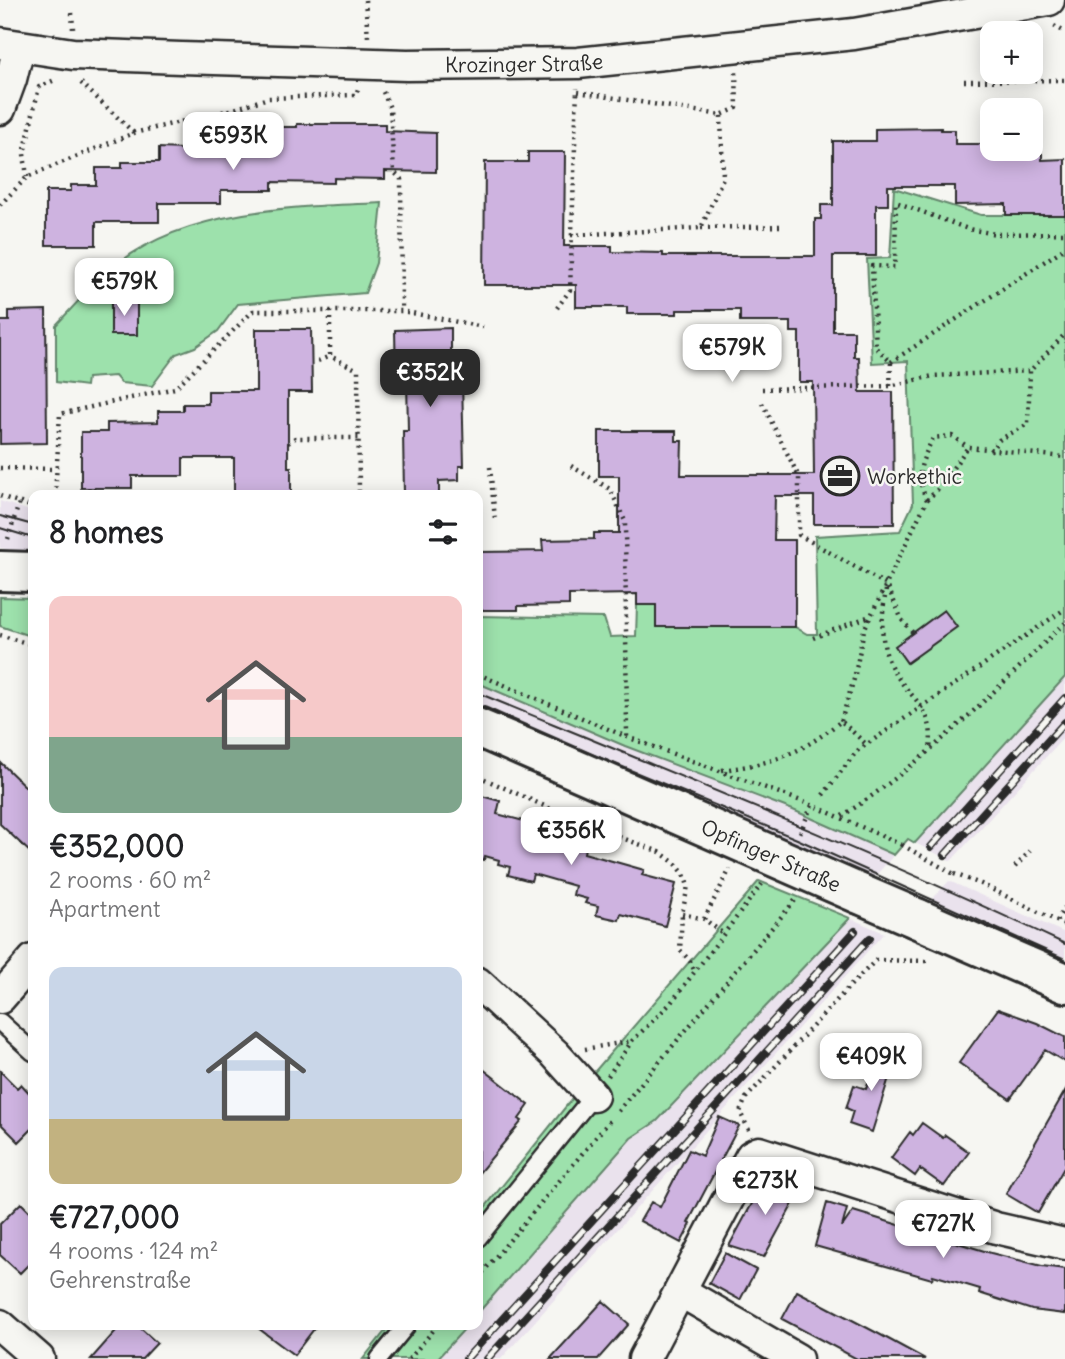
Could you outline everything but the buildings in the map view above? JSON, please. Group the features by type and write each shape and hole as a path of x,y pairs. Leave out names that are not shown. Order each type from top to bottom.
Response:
{"street":[{"name":"Krozinger Straße","path":"0,109 11,79 10,45 72,64 376,77 578,78 854,34 1033,1"},
{"path":"4,554 28,569"},
{"name":"Opfinger Straße","path":"483,729 1065,983"},
{"path":"0,998 28,966"},
{"path":"483,988 555,1054 593,1096"},
{"path":"644,1359 751,1156 759,1152 996,1228 1065,1244"},
{"path":"680,1291 797,1359"},
{"path":"0,1325 39,1359"}],"lane":[{"path":"0,1022 28,1047"},
{"path":"483,1232 593,1096"},
{"path":"379,1359 403,1330"}],"path":[{"path":"365,0 376,77 390,108 394,172 401,179 402,311"},
{"path":"27,177 24,154 39,87 72,64 134,133"},
{"path":"557,308 570,290 578,78 721,115 737,108 736,70"},
{"path":"0,205 27,177 134,133 268,98 356,95 376,77"},
{"path":"964,81 1065,80"},
{"path":"701,228 723,178 721,115"},
{"path":"890,386 891,362 876,348 872,266 895,267 896,202 968,229 987,232 1065,233"},
{"path":"571,234 783,226"},
{"path":"891,362 1065,248"},
{"path":"55,490 61,414 175,388 253,311 402,311 483,327"},
{"path":"330,311 330,356"},
{"path":"990,451 999,440 1028,424 1030,371 1065,334"},
{"path":"318,361 330,356 358,370 359,490"},
{"path":"762,389 890,386 933,376 1030,371"},
{"path":"762,403 799,477 799,535 887,585 902,620 913,632"},
{"path":"927,500 921,489 920,462 933,438 952,436 968,447 990,451 1065,457"},
{"path":"288,443 295,438 359,438"},
{"path":"718,770 783,759 841,721 854,679 864,629 927,500 968,447"},
{"path":"571,466 610,489 625,521 627,737"},
{"path":"490,467 495,519"},
{"path":"0,468 57,469"},
{"path":"0,496 28,506"},
{"path":"4,554 19,503"},
{"path":"887,585 882,616 885,650 900,681 930,720 930,750"},
{"path":"823,795 857,751 1065,608"},
{"path":"813,638 871,616"},
{"path":"841,817 874,796 930,750 1065,624"},
{"path":"0,635 28,643"},
{"path":"483,676 627,737 841,817 902,845 954,874 981,884 1065,925"},
{"path":"841,721 867,745"},
{"path":"483,778 582,823 660,852 676,864 684,874 688,886 682,914 680,950 695,972"},
{"path":"1015,867 1030,851"},
{"path":"704,919 730,868"},
{"path":"483,1272 817,874"},
{"path":"593,1096 632,1041 670,1004 763,884"},
{"path":"1057,921 1065,907"},
{"path":"682,914 704,919 725,934"},
{"path":"759,1152 740,1112 746,1098 876,960 926,961"},
{"path":"555,1054 632,1041"},
{"path":"410,1359 434,1330"}],"shaded area":[{"path":"0,501 28,510 28,552 0,548"},
{"path":"1065,677 1065,736 951,861 915,843"},
{"path":"483,685 625,746 793,810 894,855 870,882 483,717"},
{"path":"949,881 1065,933 1065,969 924,908"},
{"path":"850,918 884,933 501,1359 437,1359 463,1330 483,1330 483,1307 631,1138 657,1121"}],"green space":[{"path":"894,188 981,215 1065,215 1065,677 915,843 908,839 894,855 793,810 625,746 483,685 483,616 604,618 610,637 636,636 637,605 656,605 656,627 795,627 807,634 817,634 815,536 900,531 913,504 908,361 872,363 867,259 890,258"},
{"path":"382,203 376,263 365,293 238,304 218,331 195,347 176,354 152,386 121,383 115,376 87,378 86,386 56,382 56,325 111,269 148,244 211,221 245,214 315,206"},
{"path":"0,597 28,598 28,635 0,626"},
{"path":"759,881 850,918 657,1121 631,1138 483,1307 483,1210 584,1084"},
{"path":"386,1330 463,1330 437,1359 363,1359"}],"tram line":[{"path":"0,516 28,524"},
{"path":"0,528 28,536"},
{"path":"483,695 846,846 1065,944"},
{"path":"483,709 797,839 1065,959"}],"railway":[{"path":"931,847 1065,698"},
{"path":"945,855 1065,722"},
{"path":"466,1359 855,931"},
{"path":"487,1359 870,938"}],"place":[{"name":"Workethic","path":"840,476"}]}
